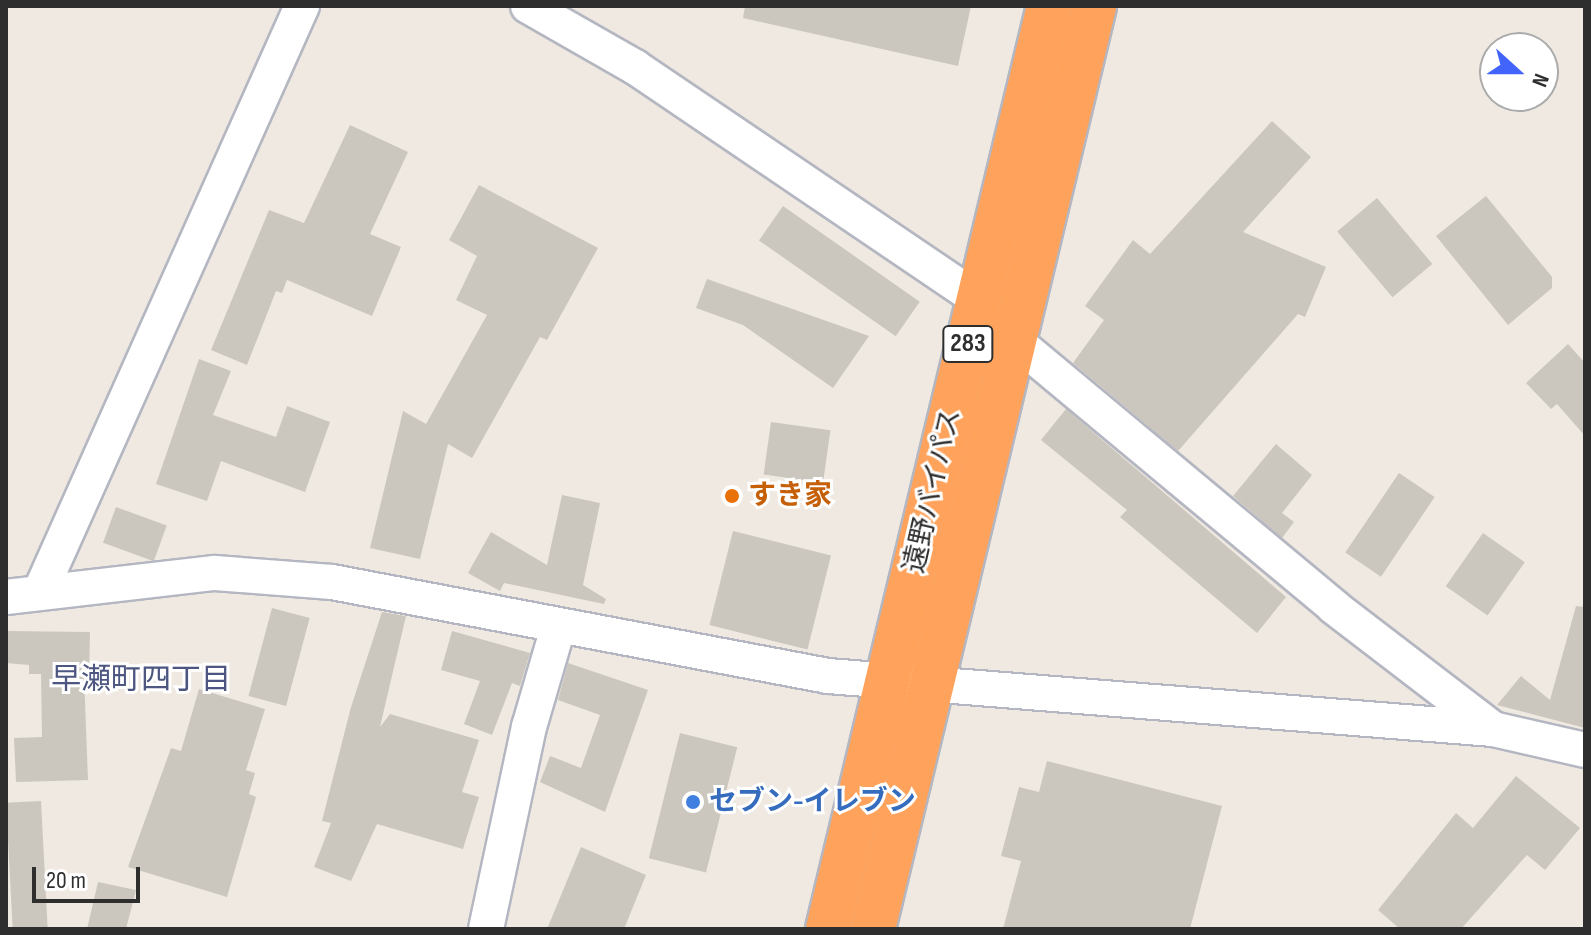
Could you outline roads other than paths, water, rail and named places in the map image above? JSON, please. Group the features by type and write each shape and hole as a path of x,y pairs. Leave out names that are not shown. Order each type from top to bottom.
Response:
{"highway":[{"name":"遠野バイパス","path":"828,929 1049,6"},
{"name":"遠野バイパス","path":"873,929 1094,6"}],"street":[{"path":"40,592 302,6"},
{"path":"528,6 635,67 978,299"},
{"path":"1014,340 1334,607 1493,729"},
{"path":"6,597 215,573 332,582 558,628 888,683 1493,729 1585,750"},
{"path":"486,929 529,727 558,628"}],"place":[{"name":"すき家","path":"732,496"},
{"name":"セブン-イレブン","path":"693,802"}],"district":[{"name":"早瀬町四丁目","path":"141,680"}]}
